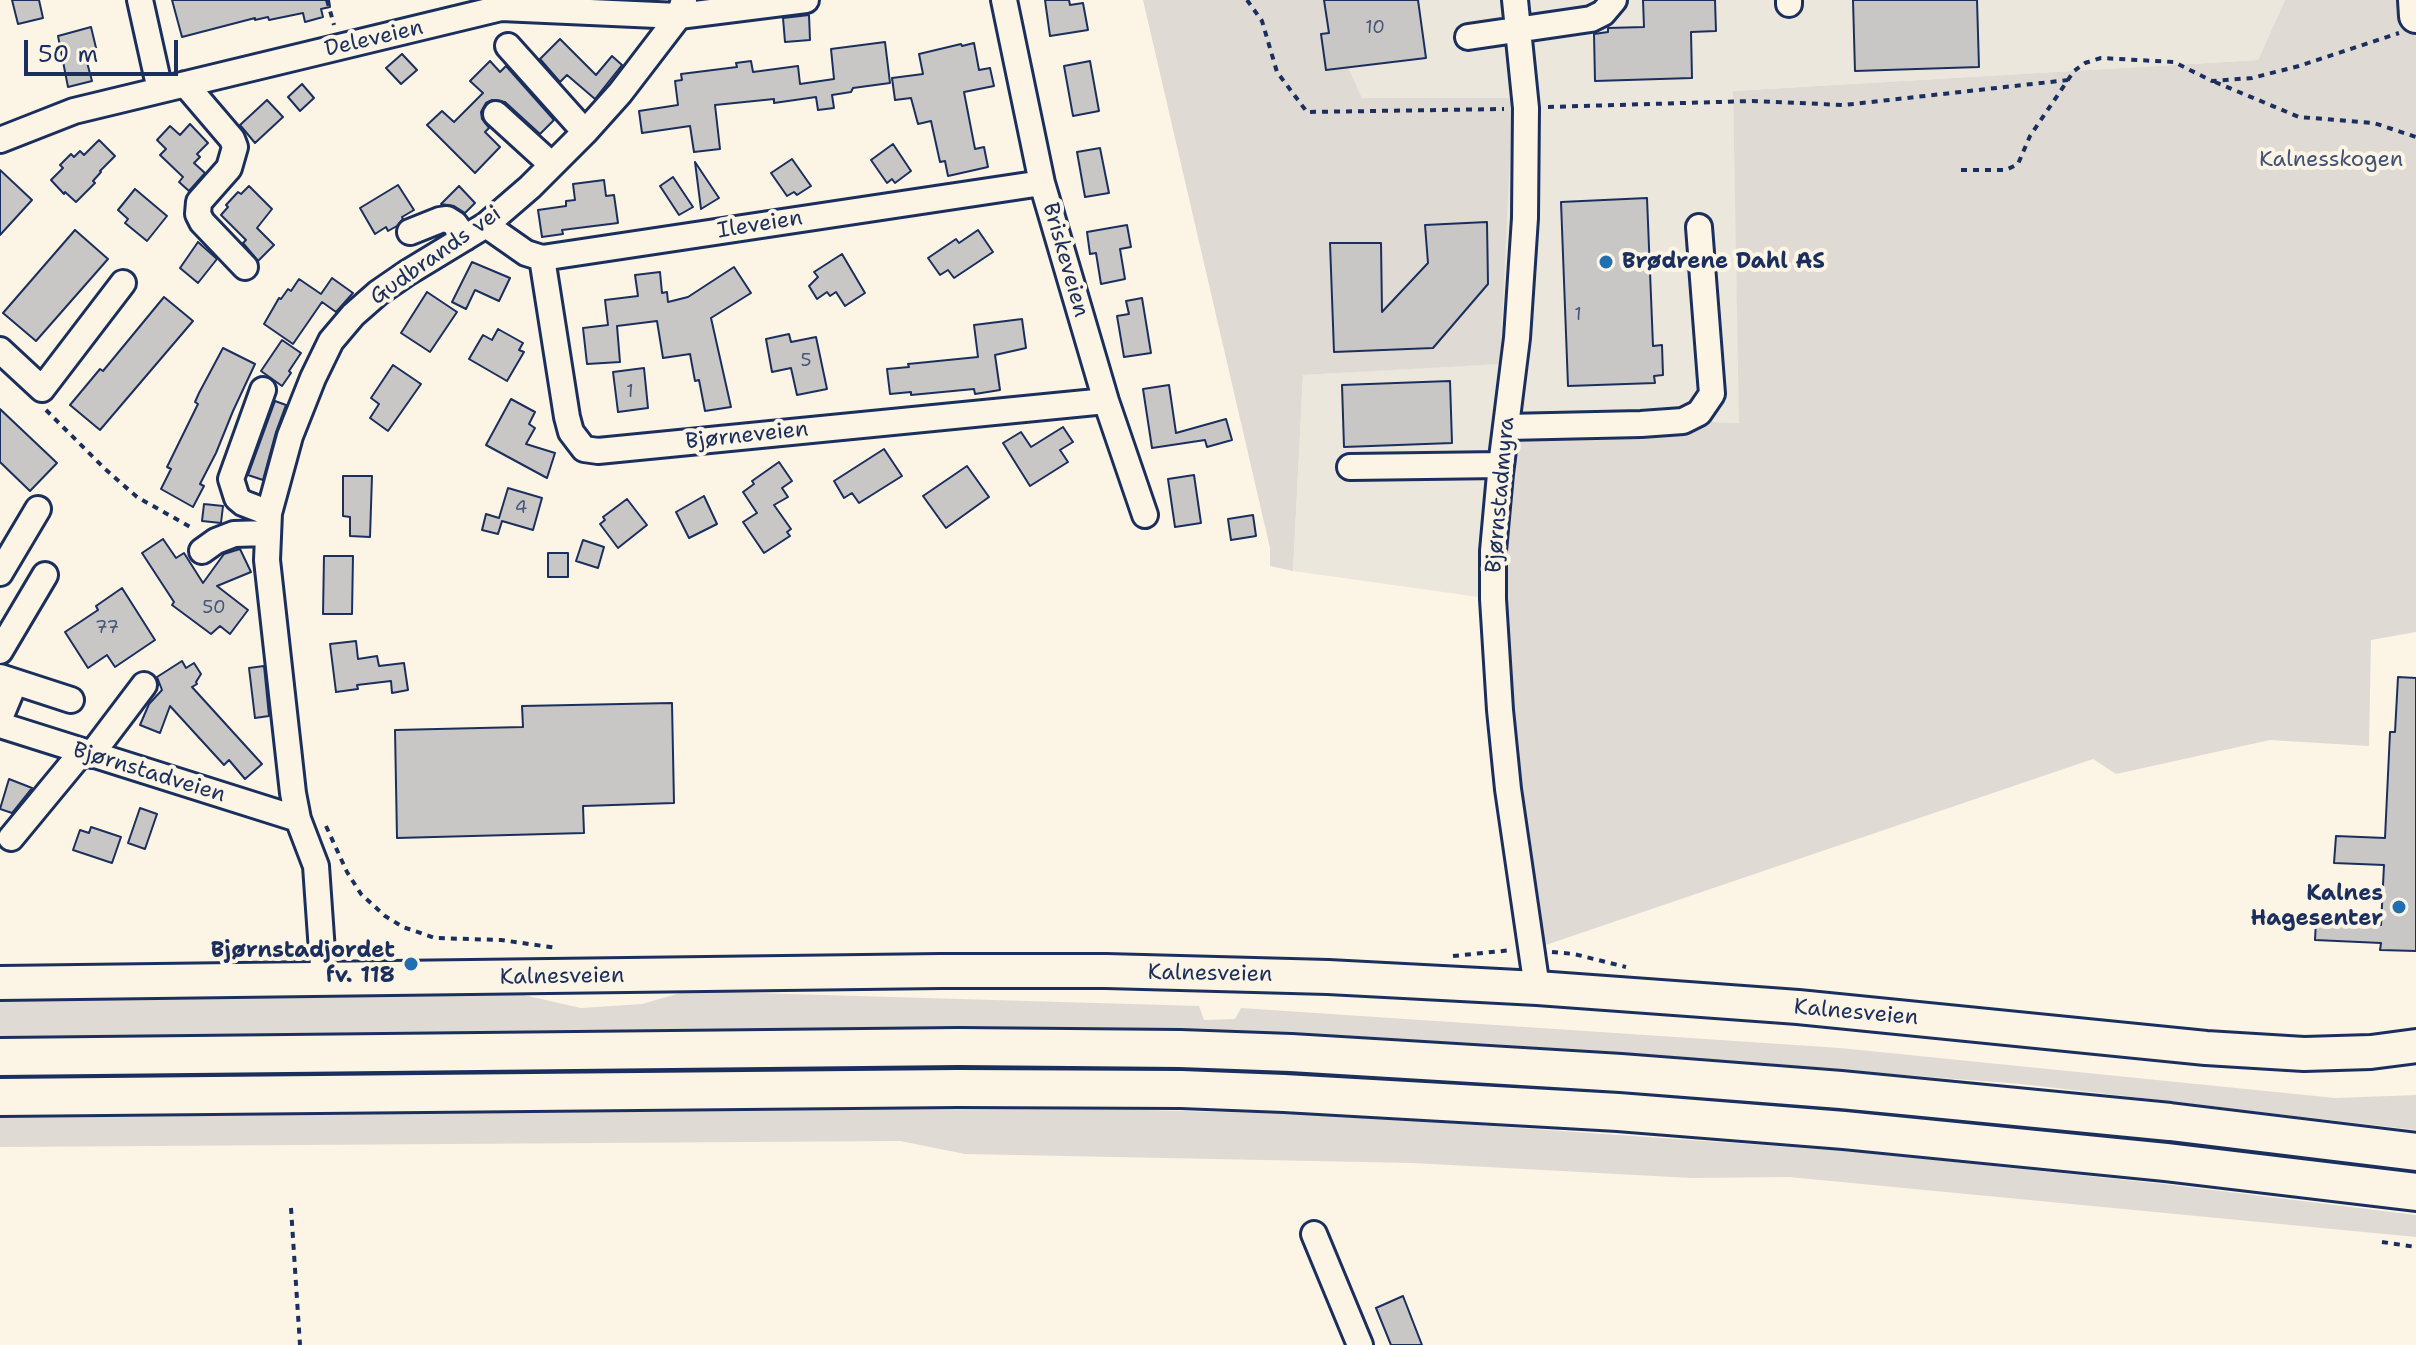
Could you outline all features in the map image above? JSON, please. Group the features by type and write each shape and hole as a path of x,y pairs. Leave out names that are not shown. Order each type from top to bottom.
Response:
{"highway":[{"path":"0,1057 959,1047 1291,1053 1810,1087 2092,1114 2416,1152"},
{"path":"0,1097 958,1088 1225,1091 1603,1111 1828,1129 2073,1152 2416,1192"}],"main road":[{"path":"2409,24 2415,0"},
{"name":"Kalnesveien","path":"0,983 941,971 1328,977 1798,1007 2248,1051 2304,1054 2371,1052 2416,1046"}],"street":[{"path":"140,0 160,90"},
{"name":"Deleveien","path":"0,140 74,111 501,4 681,8 806,0"},
{"name":"Briskeveien","path":"1004,0 1042,183 1106,401 1145,515"},
{"name":"Bjørnstadmyra","path":"1515,0 1526,108 1522,263 1517,338 1493,551 1493,599 1508,789 1537,988"},
{"path":"1468,37 1591,19 1603,13 1614,0"},
{"name":"Gudbrands vei","path":"324,980 316,866 298,819 267,560 268,523 290,436 331,341 353,315 378,293 486,225 552,165 620,93 681,8"},
{"path":"508,46 585,132"},
{"path":"185,84 232,139 235,147 229,168 199,202 198,214 245,267"},
{"path":"496,114 552,165"},
{"name":"Ileveien","path":"542,258 1042,183"},
{"path":"410,232 447,219 465,238"},
{"path":"486,225 526,253 542,258"},
{"path":"1507,427 1683,421 1699,413 1712,394 1699,227"},
{"name":"Bjørneveien","path":"542,258 567,417 571,432 584,449 598,451 1106,401"},
{"path":"0,350 42,389 123,283"},
{"path":"263,390 231,479 237,498 268,523"},
{"path":"1350,467 1501,465"},
{"path":"0,573 38,509"},
{"path":"209,546 268,523"},
{"path":"0,651 45,575"},
{"path":"0,718 8,679 71,700"},
{"path":"11,838 144,685"},
{"name":"Bjørnstadveien","path":"0,725 298,819"},
{"path":"1314,1234 1360,1345"}],"path":[{"path":"327,0 339,47"},
{"path":"1247,0 1262,21 1277,72 1307,112 1752,101 1844,105 2068,80"},
{"path":"2212,81 2252,78 2299,66 2409,24"},
{"path":"1961,170 2006,170 2018,164 2030,136 2074,71 2085,63 2101,58 2174,62 2299,117 2374,123 2416,137"},
{"path":"42,389 45,409 137,497 209,546"},
{"path":"446,940 446,948"},
{"path":"291,1208 300,1345"},
{"path":"2382,1242 2416,1247"}],"shaded area":[{"path":"1331,0 2285,0 2258,60 1733,91 1740,423 1683,421 1493,599 1293,571 1303,375 1500,363 1362,98 1335,38"}],"green space":[{"path":"1143,0 1331,0 1335,38 1362,98 1511,98 1500,364 1303,375 1293,571 1270,566 1270,548"},
{"name":"Kalnesskogen","path":"2285,0 2416,0 2416,632 2371,640 2369,746 2270,740 2116,774 2093,759 1531,950 1500,710 1507,427 1683,421 1739,423 1733,91 2258,60"},
{"path":"687,991 1199,1006 1204,1020 1235,1019 1241,1008 1840,1048 2335,1098 2416,1095 2416,1130 2021,1084 1496,1044 1194,1029 799,1028 0,1038 0,997 519,994 581,1008 642,1004"},
{"path":"1089,1062 1391,1073 1898,1110 1910,1115 1910,1118 1899,1121 0,1082 0,1071"},
{"path":"1032,1107 1334,1115 1861,1152 2416,1215 2416,1237 1789,1177 1691,1178 1413,1163 965,1154 900,1141 0,1147 0,1118"},
{"path":"1945,1115 2416,1168 2416,1177 1932,1120"}],"building":[{"path":"12,0 39,0 43,18 18,24"},
{"path":"172,0 329,0 330,7 321,9 323,17 305,22 303,13 269,20 268,17 255,18 182,37"},
{"path":"1045,0 1069,0 1070,5 1083,3 1088,30 1050,36"},
{"path":"1324,0 1418,0 1426,58 1326,70 1321,34 1329,33"},
{"path":"1643,0 1715,0 1716,31 1691,32 1692,78 1595,81 1594,34 1608,32 1608,28 1644,27"},
{"path":"1853,0 1977,0 1979,67 1855,71"},
{"path":"809,15 810,40 785,42 783,18"},
{"path":"91,27 97,52 85,55 92,81 68,87 58,36"},
{"path":"560,39 596,75 612,56 622,65 595,99 567,75 560,82 540,59"},
{"path":"885,42 890,83 853,88 851,92 832,95 834,108 818,110 816,97 774,103 774,99 715,105 720,149 694,152 690,126 642,133 639,111 678,105 675,81 682,80 681,74 737,67 736,63 751,61 753,72 798,66 800,84 834,79 831,49"},
{"path":"974,43 979,70 990,68 994,86 964,92 975,149 984,147 988,167 948,176 945,161 940,162 931,121 918,124 911,98 895,100 892,78 923,74 919,54"},
{"path":"402,54 417,70 401,84 386,68"},
{"path":"490,61 500,72 506,66 554,120 540,134 505,102 492,100 486,103 481,112 489,128 485,132 500,147 475,173 427,125 442,111 454,122 483,93 470,81"},
{"path":"1090,61 1099,111 1073,116 1064,66"},
{"path":"302,84 314,98 300,111 288,97"},
{"path":"267,100 283,117 255,143 240,125"},
{"path":"190,124 208,143 197,154 200,157 194,163 205,173 189,191 179,182 183,177 160,155 166,149 157,140 170,126 180,135"},
{"path":"99,140 115,156 76,202 51,180 71,154 74,157 80,151 84,155"},
{"path":"893,144 911,171 895,183 892,179 887,183 871,160"},
{"path":"1100,148 1109,193 1085,197 1077,152"},
{"path":"792,159 811,186 797,195 794,192 787,196 771,173"},
{"path":"695,162 719,198 701,209"},
{"path":"0,170 32,200 0,235"},
{"path":"673,177 693,207 679,215 660,186"},
{"path":"604,180 606,196 614,195 618,223 562,230 563,234 542,237 538,210 566,206 566,201 575,200 573,184"},
{"path":"398,185 414,210 402,217 397,226 388,231 386,227 375,234 360,208"},
{"path":"249,186 272,209 257,228 274,245 258,261 243,243 246,240 221,215 238,192 241,194"},
{"path":"459,186 475,203 465,213 454,206 441,204"},
{"path":"135,189 167,216 147,241 125,223 128,219 118,210"},
{"path":"1647,198 1653,346 1662,345 1663,375 1654,376 1655,383 1568,386 1561,202"},
{"path":"1487,222 1488,284 1433,348 1334,352 1330,243 1381,243 1382,312 1428,263 1425,225"},
{"path":"1127,225 1131,247 1120,249 1125,279 1101,284 1096,253 1090,254 1087,232"},
{"path":"75,230 108,259 36,341 3,313"},
{"path":"978,230 993,252 954,278 948,270 940,275 928,258 956,239 959,243"},
{"path":"198,242 217,259 198,283 180,268"},
{"path":"842,254 865,293 845,306 836,292 830,296 827,292 817,299 809,286 818,277 814,272"},
{"path":"472,262 510,278 499,301 475,290 466,309 452,302"},
{"path":"734,267 751,293 711,318 731,407 705,411 690,354 663,358 657,321 617,326 620,362 587,364 583,328 608,325 605,300 638,296 635,275 660,272 662,293 667,292 668,302 688,297"},
{"path":"332,278 353,293 336,312 322,302 293,344 264,324 279,298 288,289 291,291 299,279 321,294"},
{"path":"427,292 457,312 430,352 401,333"},
{"path":"164,297 193,321 100,430 70,405 100,369 103,371"},
{"path":"1142,298 1151,353 1124,357 1117,316 1129,314 1126,301"},
{"path":"1022,319 1026,348 995,355 1000,390 975,394 974,389 890,394 887,369 978,357 974,325"},
{"path":"498,329 523,343 519,350 524,352 507,381 469,359 483,335 492,340"},
{"path":"789,334 791,342 816,337 827,389 797,395 791,368 772,372 766,339"},
{"path":"282,340 301,353 282,386 261,371"},
{"path":"223,348 255,364 200,484 204,486 193,507 161,489 171,469 167,467 198,404 195,402"},
{"path":"393,365 421,384 388,431 370,418 379,404 371,398"},
{"path":"644,368 648,408 618,412 613,372"},
{"path":"1450,381 1452,443 1344,447 1342,385"},
{"path":"1169,385 1176,433 1226,419 1232,440 1207,447 1205,440 1152,448 1143,389"},
{"path":"511,399 535,412 529,424 535,428 526,444 555,453 547,478 486,445"},
{"path":"275,401 286,405 263,480 248,475"},
{"path":"0,409 57,463 30,491 0,462"},
{"path":"1063,427 1073,442 1060,450 1068,462 1030,486 1003,443 1021,432 1031,447"},
{"path":"884,449 902,476 859,503 852,493 844,498 834,481"},
{"path":"779,462 792,481 782,488 788,497 774,505 791,529 787,532 790,536 764,553 743,522 757,513 743,492 754,484 752,481"},
{"path":"967,466 989,497 946,528 923,496"},
{"path":"1194,475 1201,523 1175,527 1168,479"},
{"path":"343,476 372,476 370,537 350,536 350,517 343,516"},
{"path":"508,488 542,498 533,530 502,521 498,534 482,530 486,514 499,518"},
{"path":"704,496 717,524 689,538 676,512"},
{"path":"627,499 647,525 618,548 600,524 605,520 603,517"},
{"path":"204,504 223,506 221,523 202,521"},
{"path":"1253,515 1256,536 1231,540 1228,519"},
{"path":"163,539 176,558 184,553 203,583 224,554 240,549 251,572 217,586 248,610 230,634 220,626 211,634 172,605 174,602 142,553"},
{"path":"583,540 604,547 598,568 576,561"},
{"path":"548,553 568,553 568,577 548,577"},
{"path":"324,556 353,556 352,614 323,614"},
{"path":"122,588 155,640 115,667 107,655 88,668 65,632 98,610 96,606"},
{"path":"356,641 358,659 377,656 379,666 404,663 408,690 392,693 391,681 357,685 358,689 336,692 330,644"},
{"path":"182,661 186,668 194,663 201,674 197,684 192,687 262,764 245,779 229,760 224,765 170,706 160,733 140,725 149,704 162,690 157,677"},
{"path":"264,666 269,716 255,718 249,668"},
{"path":"2398,677 2416,678 2416,951 2380,950 2381,943 2315,940 2316,921 2381,925 2384,865 2334,863 2336,836 2385,838 2390,732 2395,732"},
{"path":"672,703 674,803 583,806 584,833 397,838 395,730 523,727 522,706"},
{"path":"9,779 32,788 12,813 0,809"},
{"path":"140,808 157,814 145,849 128,843"},
{"path":"91,827 121,837 112,863 73,850 80,830 89,833"},
{"path":"1403,1296 1422,1345 1391,1345 1376,1308"}],"place":[{"name":"Brødrene Dahl AS","path":"1606,262"},
{"name":"Kalnes Hagesenter","path":"2399,907"},
{"name":"Bjørnstadjordet fv. 118","path":"411,964"}]}
